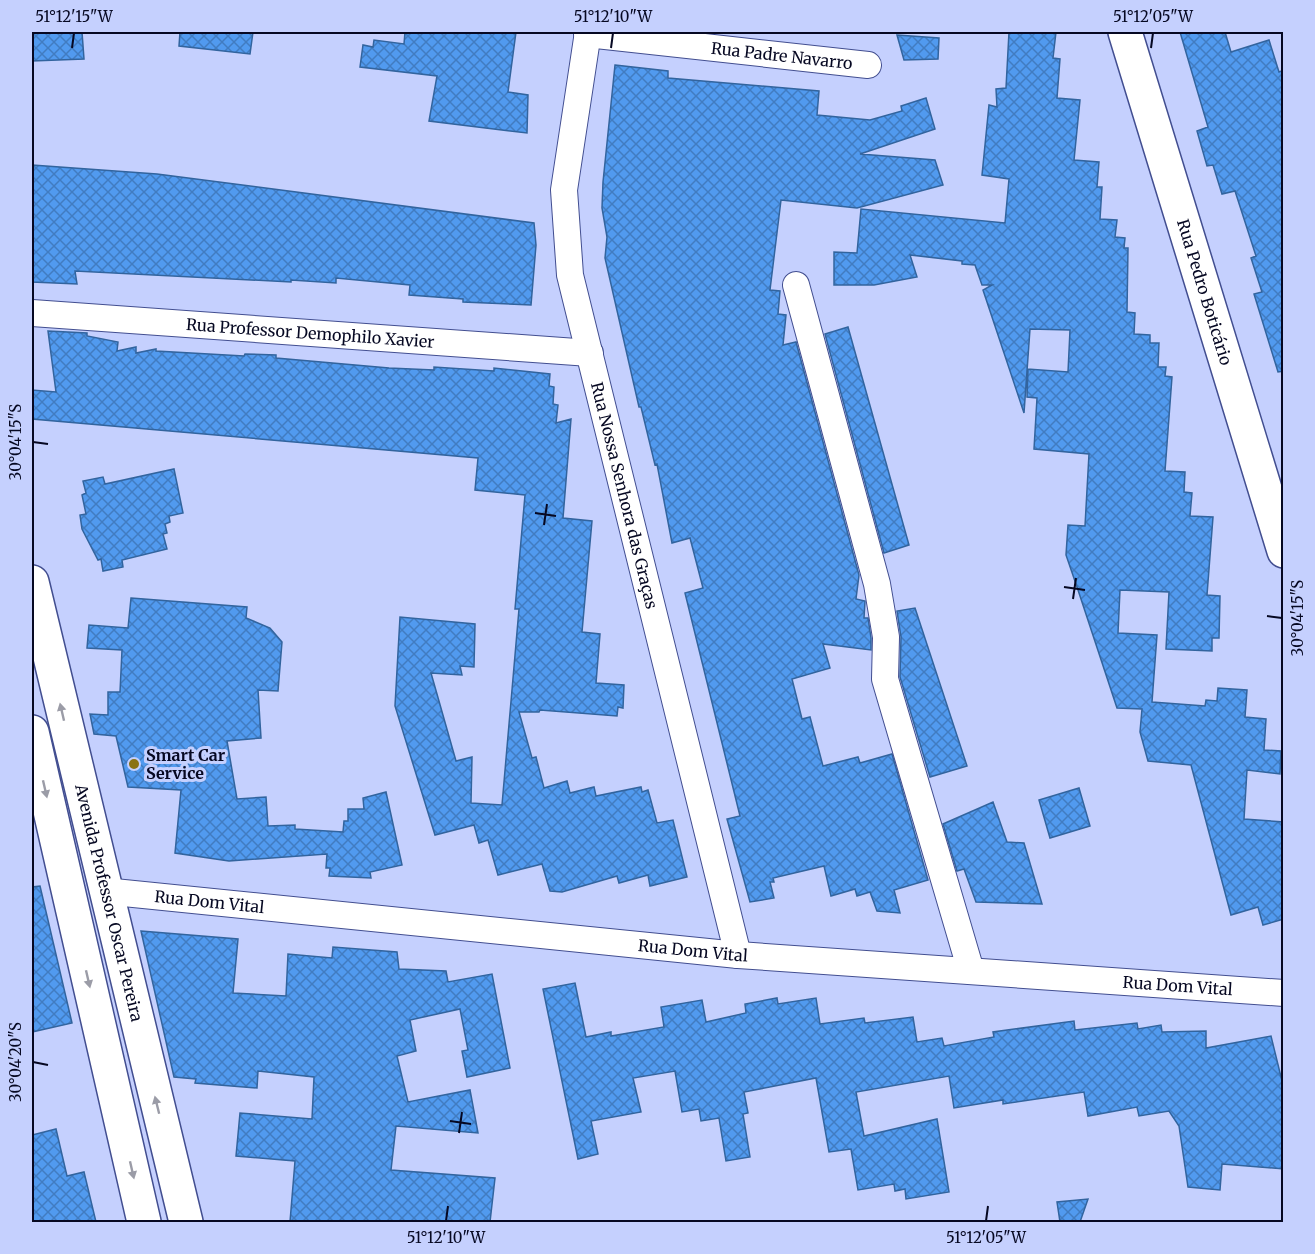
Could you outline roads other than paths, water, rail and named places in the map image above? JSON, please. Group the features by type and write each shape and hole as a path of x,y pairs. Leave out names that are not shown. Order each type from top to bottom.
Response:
{"main road":[{"name":"Rua Pedro Boticário","path":"1125,32 1284,551"},
{"name":"Avenida Professor Oscar Pereira","path":"32,582 104,891 186,1222"},
{"name":"Avenida Professor Oscar Pereira","path":"32,732 144,1222"}],"street":[{"name":"Rua Padre Navarro","path":"588,33 868,65"},
{"name":"Rua Nossa Senhora das Graças","path":"588,33 564,190 570,275 738,955"},
{"path":"796,285 877,584 886,637 885,679 971,971"},
{"name":"Rua Professor Demophilo Xavier","path":"32,313 590,354"},
{"name":"Rua Dom Vital","path":"104,891 738,955 1284,993"}],"place":[{"name":"Smart Car Service","path":"134,764"}]}
